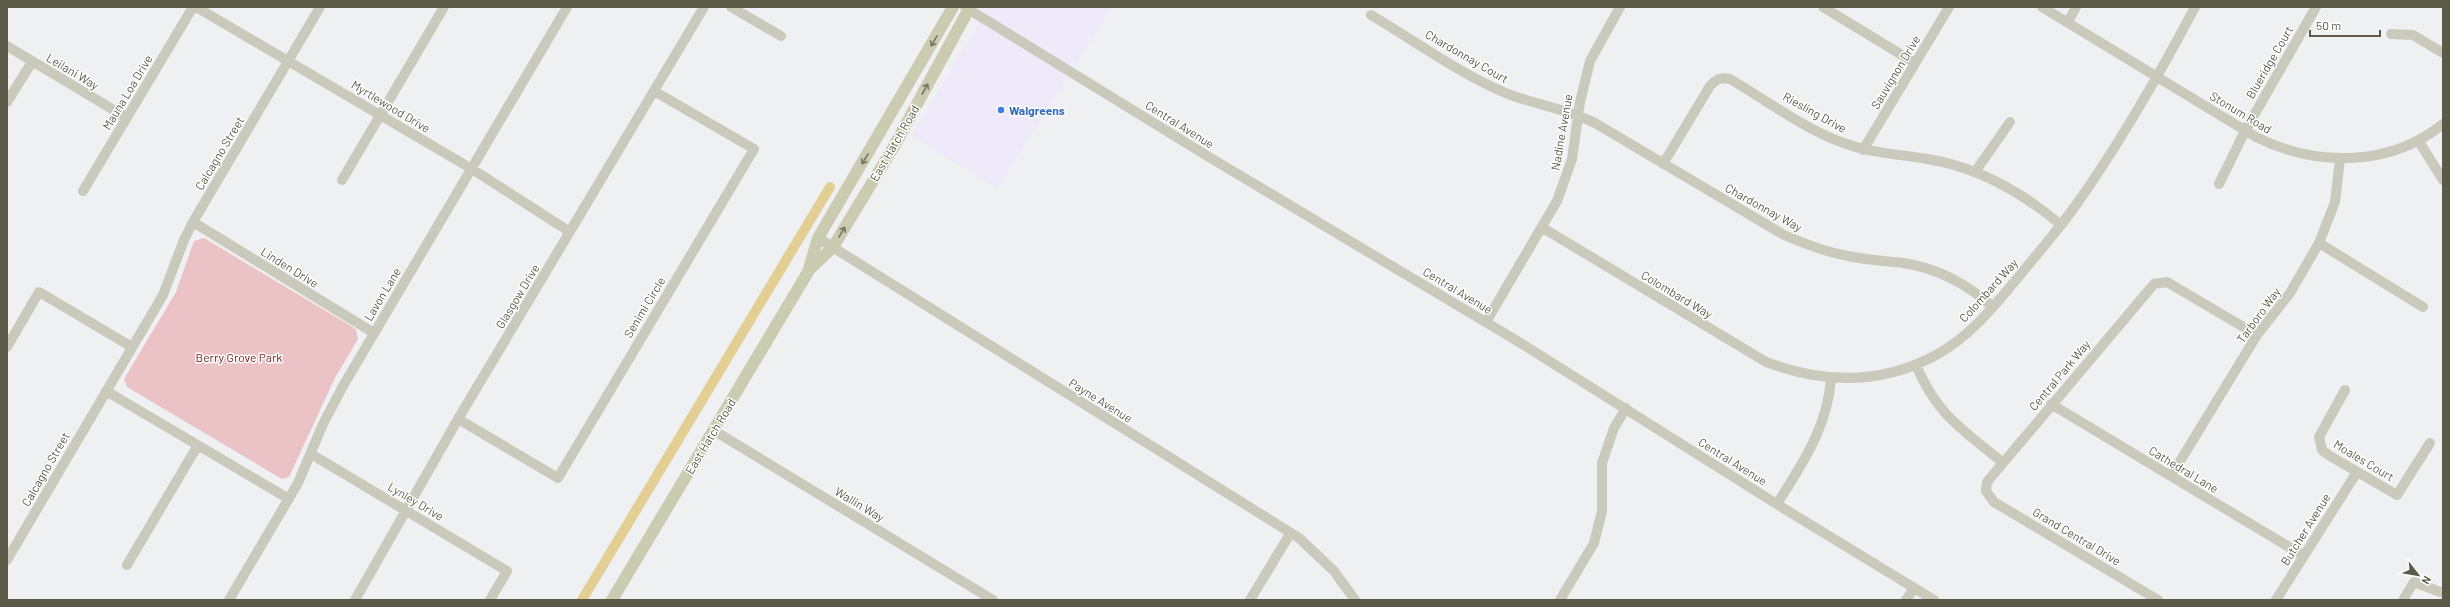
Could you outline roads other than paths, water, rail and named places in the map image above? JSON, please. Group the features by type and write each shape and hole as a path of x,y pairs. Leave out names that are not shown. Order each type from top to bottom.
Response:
{"main road":[{"name":"East Hatch Road","path":"612,600 808,272 818,238 953,7"},
{"name":"East Hatch Road","path":"808,272 833,248 892,148 968,8"}],"street":[{"name":"Mauna Loa Drive","path":"83,191 193,7"},
{"name":"Myrtlewood Drive","path":"196,7 381,114 472,169 570,232"},
{"name":"Calcagno Street","path":"7,560 171,278 184,240 193,222 320,7"},
{"path":"342,180 444,7"},
{"name":"Lavon Lane","path":"229,600 289,499 311,454 323,424 374,333 567,7"},
{"name":"Glasgow Drive","path":"355,600 408,511 458,419 704,7"},
{"path":"731,7 781,36"},
{"name":"Nadine Avenue","path":"1486,322 1543,228 1565,180 1572,159 1590,61 1620,7"},
{"path":"1823,7 1915,63"},
{"name":"Sauvignon Drive","path":"1863,150 1949,7"},
{"name":"Stonum Road","path":"2042,7 2245,131 2286,151 2312,157 2340,159 2378,154 2418,140 2443,124"},
{"path":"2068,22 2076,7"},
{"name":"Colombard Way","path":"1543,228 1766,362 1788,370 1831,378 1873,376 1916,365 1936,355 1960,339 1993,307 2061,225 2158,77 2195,7"},
{"name":"Blueridge Court","path":"2219,184 2245,131 2316,7"},
{"name":"Central Avenue","path":"968,8 1205,155 1486,322 1626,408 1777,504 1934,600"},
{"name":"Chardonnay Court","path":"1371,15 1489,85 1529,101 1579,115"},
{"path":"2391,34 2413,35 2443,53"},
{"name":"Leilani Way","path":"7,46 127,118"},
{"path":"7,102 32,62"},
{"name":"Riesling Drive","path":"1663,164 1710,86 1714,82 1724,78 1730,79 1822,134 1863,150 1928,159 1975,172 2021,195 2061,225"},
{"name":"Senimi Circle","path":"458,419 558,478 754,149 654,91"},
{"name":"Chardonnay Way","path":"1579,115 1757,220 1798,241 1848,256 1902,263 1931,270 1965,285 1993,307"},
{"path":"1975,172 2010,122"},
{"path":"2418,140 2433,167 2443,180"},
{"name":"Tarboro Way","path":"2171,476 2257,335 2290,293 2319,243 2335,202 2340,159"},
{"name":"Linden Drive","path":"193,222 374,333"},
{"name":"Payne Avenue","path":"818,238 1290,534 1334,571 1356,600"},
{"path":"2319,243 2423,307"},
{"name":"Central Park Way","path":"1986,491 1990,477 2002,462 2150,288 2160,281 2167,282 2257,335"},
{"path":"7,347 39,292 132,347"},
{"path":"1916,365 1930,395 1947,416 2002,462"},
{"path":"1777,504 1821,428 1829,400 1831,378"},
{"name":"Moales Court","path":"2345,390 2320,436 2320,445 2322,450 2357,472 2397,495 2430,443"},
{"path":"106,391 289,499"},
{"name":"Cathedral Lane","path":"2051,404 2304,556"},
{"path":"1560,600 1594,543 1602,511 1602,463 1614,428 1626,408"},
{"name":"Wallin Way","path":"713,430 993,600"},
{"path":"127,565 198,445"},
{"name":"Lynley Drive","path":"311,454 507,571 490,600"},
{"name":"Butcher Avenue","path":"2276,600 2357,472"},
{"name":"Grand Central Drive","path":"1986,491 1994,502 2158,600"},
{"path":"1250,600 1290,534"},
{"path":"2403,600 2414,582 2443,593"},
{"path":"1906,600 1914,588"}],"waterway":[{"path":"582,600 830,187"}],"place":[{"name":"Walgreens","path":"1001,110"}],"park label":[{"name":"Berry Grove Park","path":"239,357"}]}
